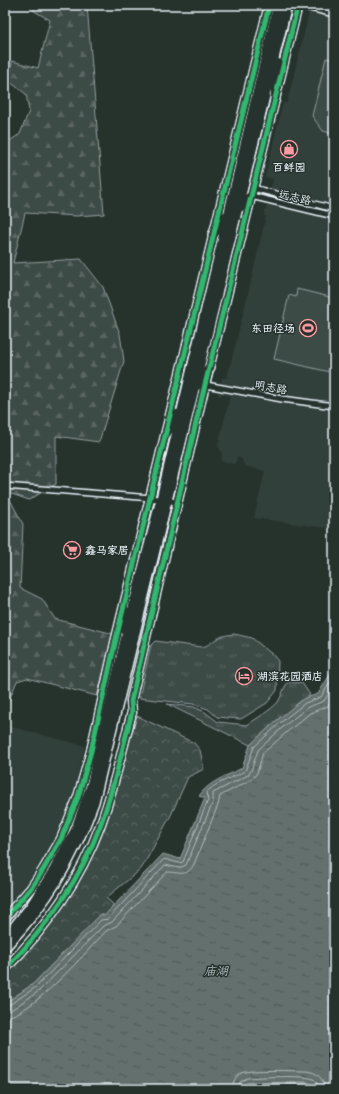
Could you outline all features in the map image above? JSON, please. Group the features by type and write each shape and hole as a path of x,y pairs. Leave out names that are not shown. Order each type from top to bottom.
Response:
{"highway":[{"path":"5,938 28,911 69,844 80,820 96,767 125,642 194,391 278,5"},
{"path":"5,947 53,889 77,845 94,802 164,499 183,406 287,5"},
{"path":"275,99 278,40"},
{"path":"213,235 234,210 252,192"},
{"path":"194,391 210,367"},
{"path":"166,434 183,406"},
{"path":"124,610 125,642"}],"main road":[{"path":"5,918 31,888 61,839 74,808 91,751 269,5"},
{"path":"5,969 25,949 50,917 87,855 100,828 109,800 132,712 131,701 298,5"}],"street":[{"path":"298,5 334,14"},
{"name":"远志路","path":"252,192 334,209"},
{"name":"远志路","path":"252,192 334,216"},
{"name":"明志路","path":"206,386 334,406"},
{"path":"5,486 164,499 178,502"}],"shaded area":[{"path":"311,5 334,5 334,529 254,518 265,471 245,466 241,458 237,457 235,464 221,461 222,453 218,446 230,396 222,394 221,396 218,395 222,378 227,378 248,294 273,179 265,177 283,103 287,103"},
{"path":"5,725 85,746 62,826 40,864 14,903 5,913"}],"green space":[{"path":"32,5 87,5 104,214 77,216 25,213 13,263 81,259 103,287 120,334 124,361 99,442 56,436 56,484 29,500 6,492 23,524 20,588 42,599 55,619 114,634 97,696 27,678 17,681 5,709 5,144 20,134 29,111 26,94 10,82 12,61 38,68 50,20 34,11"},
{"path":"326,58 334,60 334,134 323,131 312,116"},
{"name":"东田径场","path":"297,289 334,298 334,373 274,359 289,295 296,297"},
{"path":"234,634 252,638 278,661 277,690 267,703 241,719 217,717 208,709 193,704 139,698 151,645 155,641 201,647 208,645 220,637"},
{"path":"288,682 302,683 310,695 277,720 250,745 167,704 194,707 205,712 218,722 247,725 278,702"},
{"path":"137,716 194,743 200,750 204,769 188,777 171,815 140,870 106,898 114,905 104,917 102,914 33,984 5,1003 5,974 45,930 57,914 79,880 98,844 108,817"},
{"path":"306,1086 310,1089 231,1089 253,1087"}],"water":[{"name":"庙湖","path":"334,668 334,1089 310,1089 306,1086 231,1089 5,1089 5,1003 33,984 101,914 104,916 163,854 180,859 205,798 199,796 203,791 219,779 242,768 250,745 303,699 318,694"}],"cycle path":[{"path":"5,918 31,888 43,870 61,839 78,797 91,751 115,643 269,5"},
{"path":"5,969 34,937 60,903 72,884 92,846 110,798 132,712 131,701 202,397 298,5"}],"place":[{"name":"百鲜园","path":"289,149"},
{"name":"东田径场","path":"308,328"},
{"name":"鑫马家居","path":"72,550"},
{"name":"湖滨花园酒店","path":"244,676"}]}
